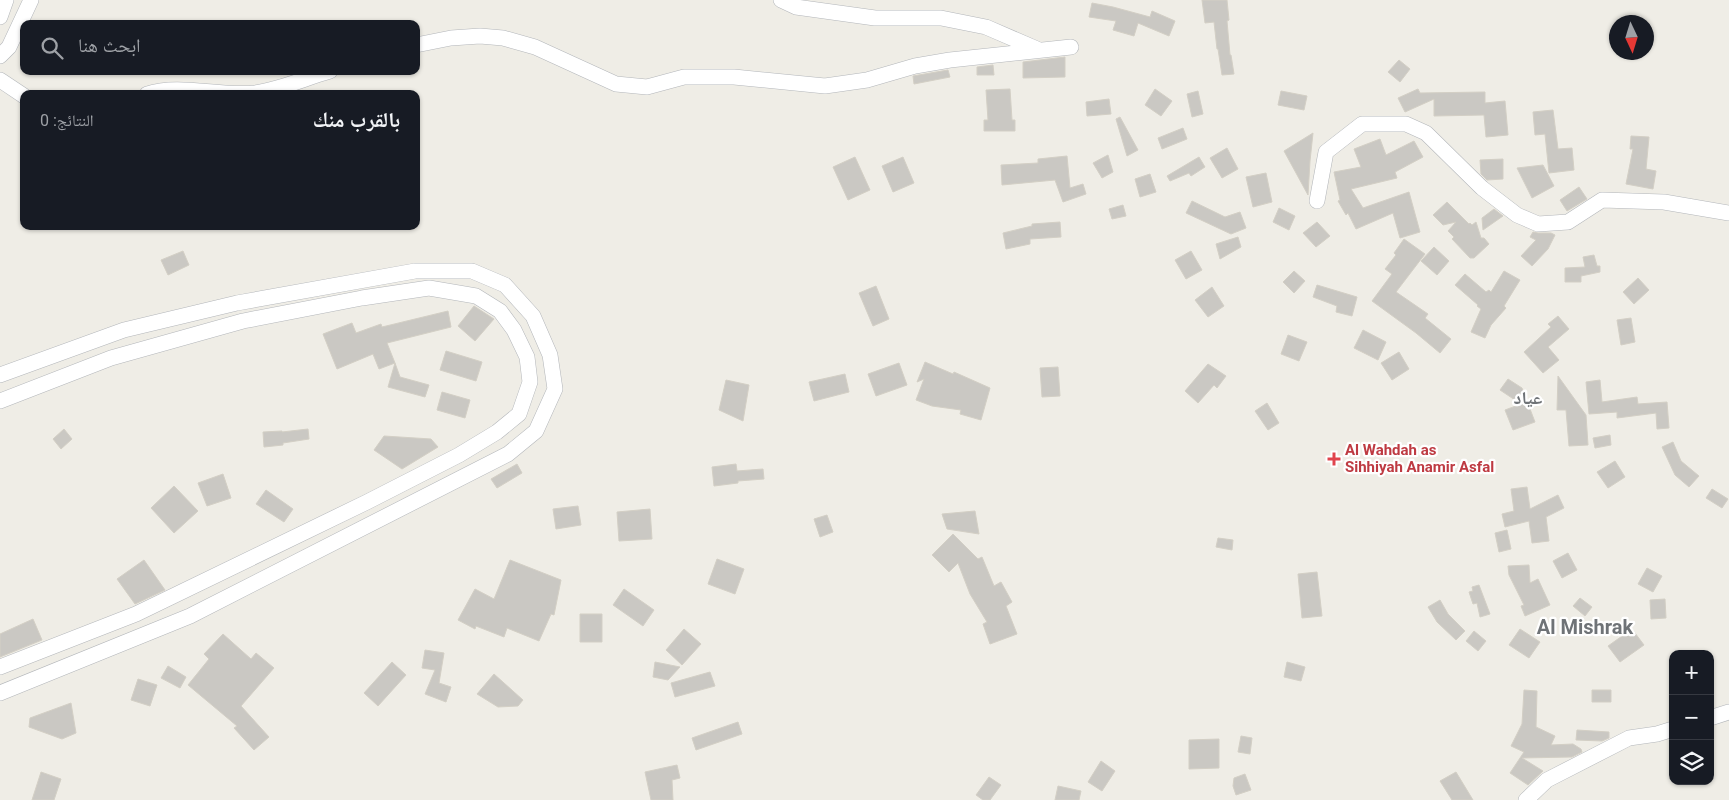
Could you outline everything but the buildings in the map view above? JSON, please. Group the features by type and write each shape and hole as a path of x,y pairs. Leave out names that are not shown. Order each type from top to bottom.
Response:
{"street":[{"path":"0,17 6,0"},
{"path":"22,20 31,0"},
{"path":"781,0 796,8 866,17 941,18 986,27 1038,50"},
{"path":"0,56 9,47 20,24"},
{"path":"420,44 451,38 480,36 503,38 534,48 616,84 648,88 684,77 734,77 825,86 867,80 915,66 950,60 1071,48"},
{"path":"268,90 318,75"},
{"path":"0,80 20,93"},
{"path":"1317,201 1326,152 1362,124 1406,124 1426,133 1482,188 1518,215 1538,224 1568,222 1602,200 1664,202 1729,213"},
{"path":"0,375 124,330 237,303 415,271 472,271 505,285 533,316 550,355 555,389 536,431 508,454 190,616 0,693"},
{"path":"0,401 111,358 243,321 362,298 429,288 476,296 500,311 514,330 527,357 530,382 519,414 497,432 459,455 358,507 136,614 0,667"},
{"path":"1714,717 1729,712"},
{"path":"1526,800 1547,780 1629,738 1669,730"}],"place":[{"name":"Al Wahdah as Sihhiyah Anamir Asfal","path":"1334,459"}],"district":[{"name":"عياد","path":"1528,398"},
{"name":"Al Mishrak","path":"1585,627"}]}
